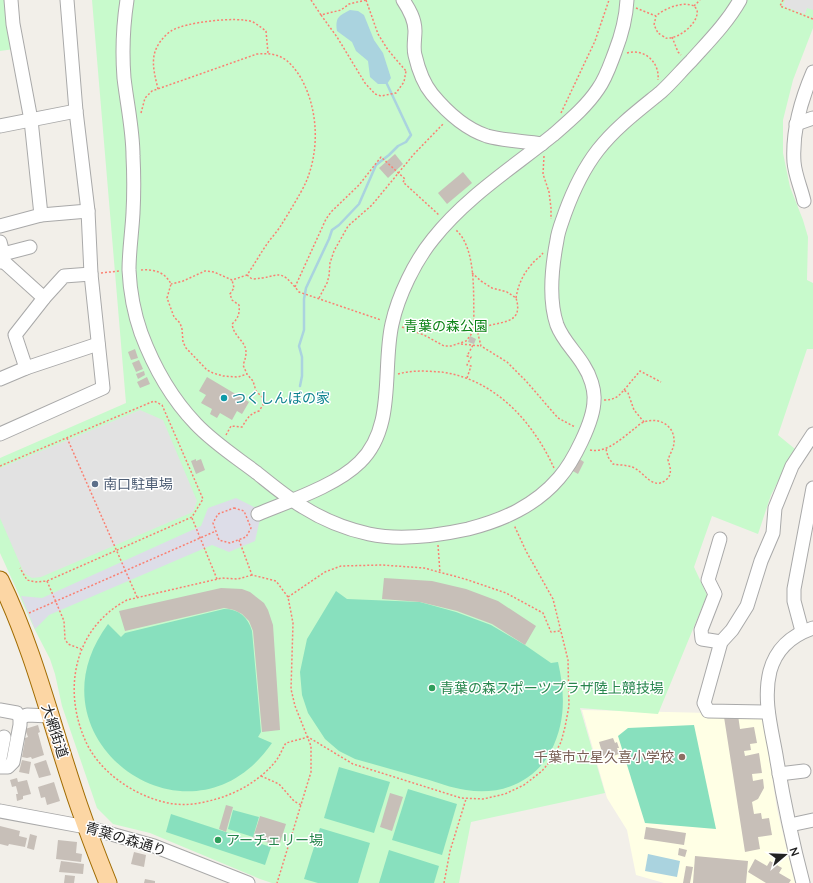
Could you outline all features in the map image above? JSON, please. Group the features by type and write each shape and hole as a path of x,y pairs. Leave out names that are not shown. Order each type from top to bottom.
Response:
{"main road":[{"name":"大網街道","path":"0,580 16,615 86,827 108,883"}],"street":[{"path":"11,0 31,120 41,215"},
{"path":"0,434 103,388 91,274 88,211 76,111 67,0"},
{"path":"127,0 123,41 124,78 131,124 134,211 129,270 133,305 141,332 152,357 174,396 195,423 220,446 291,500 306,510 338,524 369,534 395,537 448,533 480,526 510,516 541,495 560,477 586,432 594,400 589,378 584,366 569,347 557,325 553,304 553,276 557,236 571,197 583,173 599,148 622,124 662,91 690,62 735,9 740,0"},
{"path":"403,0 410,12 415,29 414,53 422,78 432,94 453,115 470,128 486,135 507,140 546,140"},
{"path":"258,514 342,477 361,462 375,443 385,412 387,354 392,324 407,283 421,255 447,222 466,203 546,140 586,104 598,90 624,28 627,3"},
{"path":"804,201 794,163 794,136 800,109 813,72"},
{"path":"0,126 76,111"},
{"path":"796,124 813,118"},
{"path":"0,226 41,215 88,211"},
{"path":"30,247 1,255 44,298"},
{"path":"26,368 15,335 44,298 64,276 91,274"},
{"path":"0,379 26,368 98,344"},
{"path":"768,712 708,711 704,703 721,642 732,630 747,606 761,561 773,533 775,508 792,466 813,434"},
{"path":"803,883 793,844 768,712 768,683 770,670 776,655 790,639 808,630 794,601 794,588 809,525 813,488"},
{"path":"720,539 708,580 715,594 701,630 702,639 721,642"},
{"path":"0,710 17,714 20,718 13,762 8,767 0,767"},
{"path":"20,718 27,715 50,716"},
{"path":"0,758 2,737 17,740"},
{"path":"779,774 804,771"},
{"name":"青葉の森通り","path":"0,811 86,827 154,846 244,882"},
{"path":"790,825 813,820"}],"path":[{"path":"311,0 337,37 365,83 375,94 381,96 396,93 404,82 406,71"},
{"path":"321,15 341,10 349,4 366,0 378,34 388,50 410,75"},
{"path":"559,117 595,41 609,0"},
{"path":"694,6 700,0"},
{"path":"782,0 780,6 813,20"},
{"path":"627,3 656,16"},
{"path":"684,4 694,6 698,13 695,22 682,33 667,38 658,33 654,25 656,16 661,12 684,4"},
{"path":"158,89 153,63 156,48 161,40 172,30 190,24 232,20 252,22 266,31 268,53"},
{"path":"672,37 678,52 690,62"},
{"path":"622,55 631,52 641,52 649,57 656,65 658,80 651,100"},
{"path":"131,124 138,120 145,98 152,92 256,54 268,53 282,56 294,67 304,84 313,111 316,131 313,162 306,182 280,227 247,275 232,280 214,272 205,271 183,281 171,284"},
{"path":"319,298 327,283 330,263 341,236 348,226 372,205 414,154 453,115"},
{"path":"546,140 543,174 549,192 551,221"},
{"path":"295,287 326,219 331,212 359,185 381,157 387,160 398,174 405,179 403,182 460,233 468,246 471,258 474,323 473,332 466,341 461,344"},
{"path":"481,346 478,334 480,329 487,325 502,323 514,318 518,304 516,298 518,287 523,276 531,265 543,254 545,249"},
{"path":"91,274 129,270 157,270 168,278 171,284 167,298 174,317 180,323 186,348 207,370 213,373 223,376 238,377 247,374"},
{"path":"472,273 492,288 507,292 516,298"},
{"path":"247,275 252,279 259,279 276,274 282,275 299,292 424,335 444,346 461,344 481,346 507,362 526,381 558,418 586,432"},
{"path":"220,446 231,426 242,427 249,416 252,413 259,411 263,405 262,397 256,391 253,381 247,374 243,365 246,359 246,350 242,341 233,331 232,324 240,312 239,305 232,300 230,294 234,288 232,280"},
{"path":"473,332 478,334"},
{"path":"467,378 471,366 467,365 471,357 467,356 473,345"},
{"path":"387,377 404,372 429,371 447,373 467,378 490,388 524,419 537,436 560,477"},
{"path":"594,400 610,400 618,397 640,371 661,382"},
{"path":"624,390 628,393 634,410 644,422"},
{"path":"0,466 154,401 162,405 203,499 192,517 47,580 35,582 27,580 20,568"},
{"path":"579,445 596,451 606,449 622,440 644,422 656,420 662,421 672,432 674,439 673,447 668,460 671,470 670,477 665,481 653,483 632,467 613,464 608,457 606,449"},
{"path":"67,438 137,598"},
{"path":"234,508 244,511 251,528 246,537 230,543 219,540 216,531 212,523 218,514 234,508"},
{"path":"277,883 311,772 312,761 311,746 308,737 295,706 291,689 293,623 288,597 276,581 252,575 238,579 222,578 127,600 115,606 97,623 88,635 81,649 74,683 75,710 86,742 92,753 105,768 125,785 144,795 176,804 196,804 234,794 261,776 276,761 286,743 308,737 353,764 466,799 495,797 515,790 537,775 552,759 561,742 566,727 569,706 568,660 554,599 526,551 510,516"},
{"path":"192,517 217,579"},
{"path":"25,615 216,531"},
{"path":"436,534 440,573"},
{"path":"239,540 252,575"},
{"path":"288,597 325,572 341,566 382,565 424,568 465,579 506,593 543,613 551,632 561,631"},
{"path":"47,580 64,621 65,639 68,644 81,649"},
{"path":"261,776 279,784 294,801 301,805"},
{"path":"444,883 450,851 466,799"}],"shaded area":[{"path":"785,0 813,0 813,10 807,8 805,14 783,6"},
{"name":"南口駐車場","path":"140,410 163,420 197,501 193,512 41,577 32,578 24,573 0,518 0,468"},
{"path":"236,498 256,508 260,519 255,541 229,552 212,545 49,615 35,629 21,596 42,598 201,526 208,508"},
{"name":"千葉市立星久喜小学校","path":"582,710 710,713 763,717 777,809 795,883 664,883 636,875 627,830 607,798"}],"green space":[{"path":"0,0 7,0 14,49 0,51"},
{"name":"青葉の森公園","path":"92,0 813,0 813,28 793,80 783,120 783,153 790,187 808,237 807,280 813,283 813,349 807,349 778,435 795,449 771,495 758,534 712,516 694,567 707,595 658,714 580,708 605,793 471,822 459,883 272,883 150,833 113,824 97,808 62,706 50,659 0,553 0,458 126,403"},
{"name":"青葉の森スポーツプラザ陸上競技場","path":"336,591 347,599 420,602 456,612 491,625 525,645 551,663 558,662 563,696 562,718 556,740 544,762 526,779 515,784 491,791 479,791 460,789 428,780 355,759 339,751 325,739 308,713 302,695 300,672 307,639"},
{"path":"224,609 234,610 242,615 248,622 252,631 261,732 258,737 272,743 238,777 200,790 162,788 127,771 101,744 86,708 87,667 108,624 121,637 125,633"},
{"path":"694,725 716,829 645,823 618,736 628,728"},
{"path":"339,767 390,782 374,833 324,818"},
{"path":"408,789 457,804 442,855 392,840"},
{"path":"233,810 259,817 253,837 228,829"},
{"name":"アーチェリー場","path":"171,814 271,847 265,865 166,832"},
{"path":"320,828 370,843 358,883 318,883 304,879"},
{"path":"389,850 439,866 434,883 379,883"}],"water":[{"path":"350,10 358,11 364,15 374,40 383,53 391,78 387,84 378,84 370,77 368,61 356,51 352,42 337,31 337,20"},
{"path":"648,854 680,861 677,877 645,871"}],"building":[{"path":"395,154 403,164 388,178 379,168"},
{"path":"463,172 472,183 447,204 438,193"},
{"path":"470,336 476,339 474,344 468,342"},
{"path":"135,349 138,358 131,360 128,352"},
{"path":"139,360 143,369 136,372 132,363"},
{"path":"144,371 145,375 138,379 136,374"},
{"path":"147,377 150,384 140,388 137,382"},
{"name":"つくしんぼの家","path":"207,377 249,402 242,414 237,411 232,420 220,413 217,418 210,414 212,409 201,403 206,395 199,391"},
{"path":"578,458 584,462 578,474 571,470"},
{"path":"196,459 196,461 201,459 205,470 196,474 191,461"},
{"path":"384,578 432,581 466,589 498,601 536,626 525,645 492,624 457,611 420,602 382,599"},
{"path":"221,588 242,589 250,592 264,603 268,610 273,625 280,730 262,732 253,631 249,621 242,614 234,610 224,608 125,631 119,611"},
{"path":"738,715 740,729 754,727 757,743 750,744 751,750 744,751 745,756 759,753 762,773 752,774 753,781 763,779 764,788 758,799 752,802 754,814 761,813 762,819 769,818 772,835 758,837 760,849 745,852 724,717"},
{"path":"38,725 40,732 38,733 44,755 32,759 31,757 22,757 25,738 28,737 25,729"},
{"path":"613,738 615,743 617,742 619,754 604,759 599,742"},
{"path":"22,760 31,762 29,774 19,772"},
{"path":"46,760 51,775 39,778 34,764"},
{"path":"17,778 18,782 27,780 31,794 23,796 23,799 17,801 16,794 18,794 16,786 12,787 10,780"},
{"path":"54,782 60,801 47,805 45,797 41,798 38,787"},
{"path":"390,793 403,797 392,831 380,827"},
{"path":"226,805 233,807 226,832 219,829"},
{"path":"260,816 286,824 279,846 253,838"},
{"path":"0,826 20,831 19,836 27,838 25,847 0,844"},
{"path":"646,827 686,833 684,845 644,839"},
{"path":"30,834 37,836 34,850 27,848"},
{"path":"58,840 77,842 76,853 82,854 81,862 56,859"},
{"path":"679,848 687,850 685,857 678,855"},
{"path":"134,852 146,855 144,867 131,864"},
{"path":"695,856 748,861 746,883 693,883"},
{"path":"755,859 767,866 770,861 782,868 779,873 791,880 789,883 766,883 748,872"},
{"path":"61,861 84,864 83,874 59,872"},
{"path":"686,866 693,867 690,883 683,883"},
{"path":"65,875 75,876 74,883 64,883"},
{"path":"145,879 155,881 155,883 144,883"}],"waterway":[{"path":"300,386 302,376 302,357 299,346 304,330 304,299 306,288 332,230 339,225 359,204 376,165 398,146 406,142 411,135 387,84"}],"place":[{"name":"つくしんぼの家","path":"224,398"},
{"name":"南口駐車場","path":"95,484"},
{"name":"青葉の森スポーツプラザ陸上競技場","path":"432,688"},
{"name":"千葉市立星久喜小学校","path":"682,757"},
{"name":"アーチェリー場","path":"218,840"}]}
